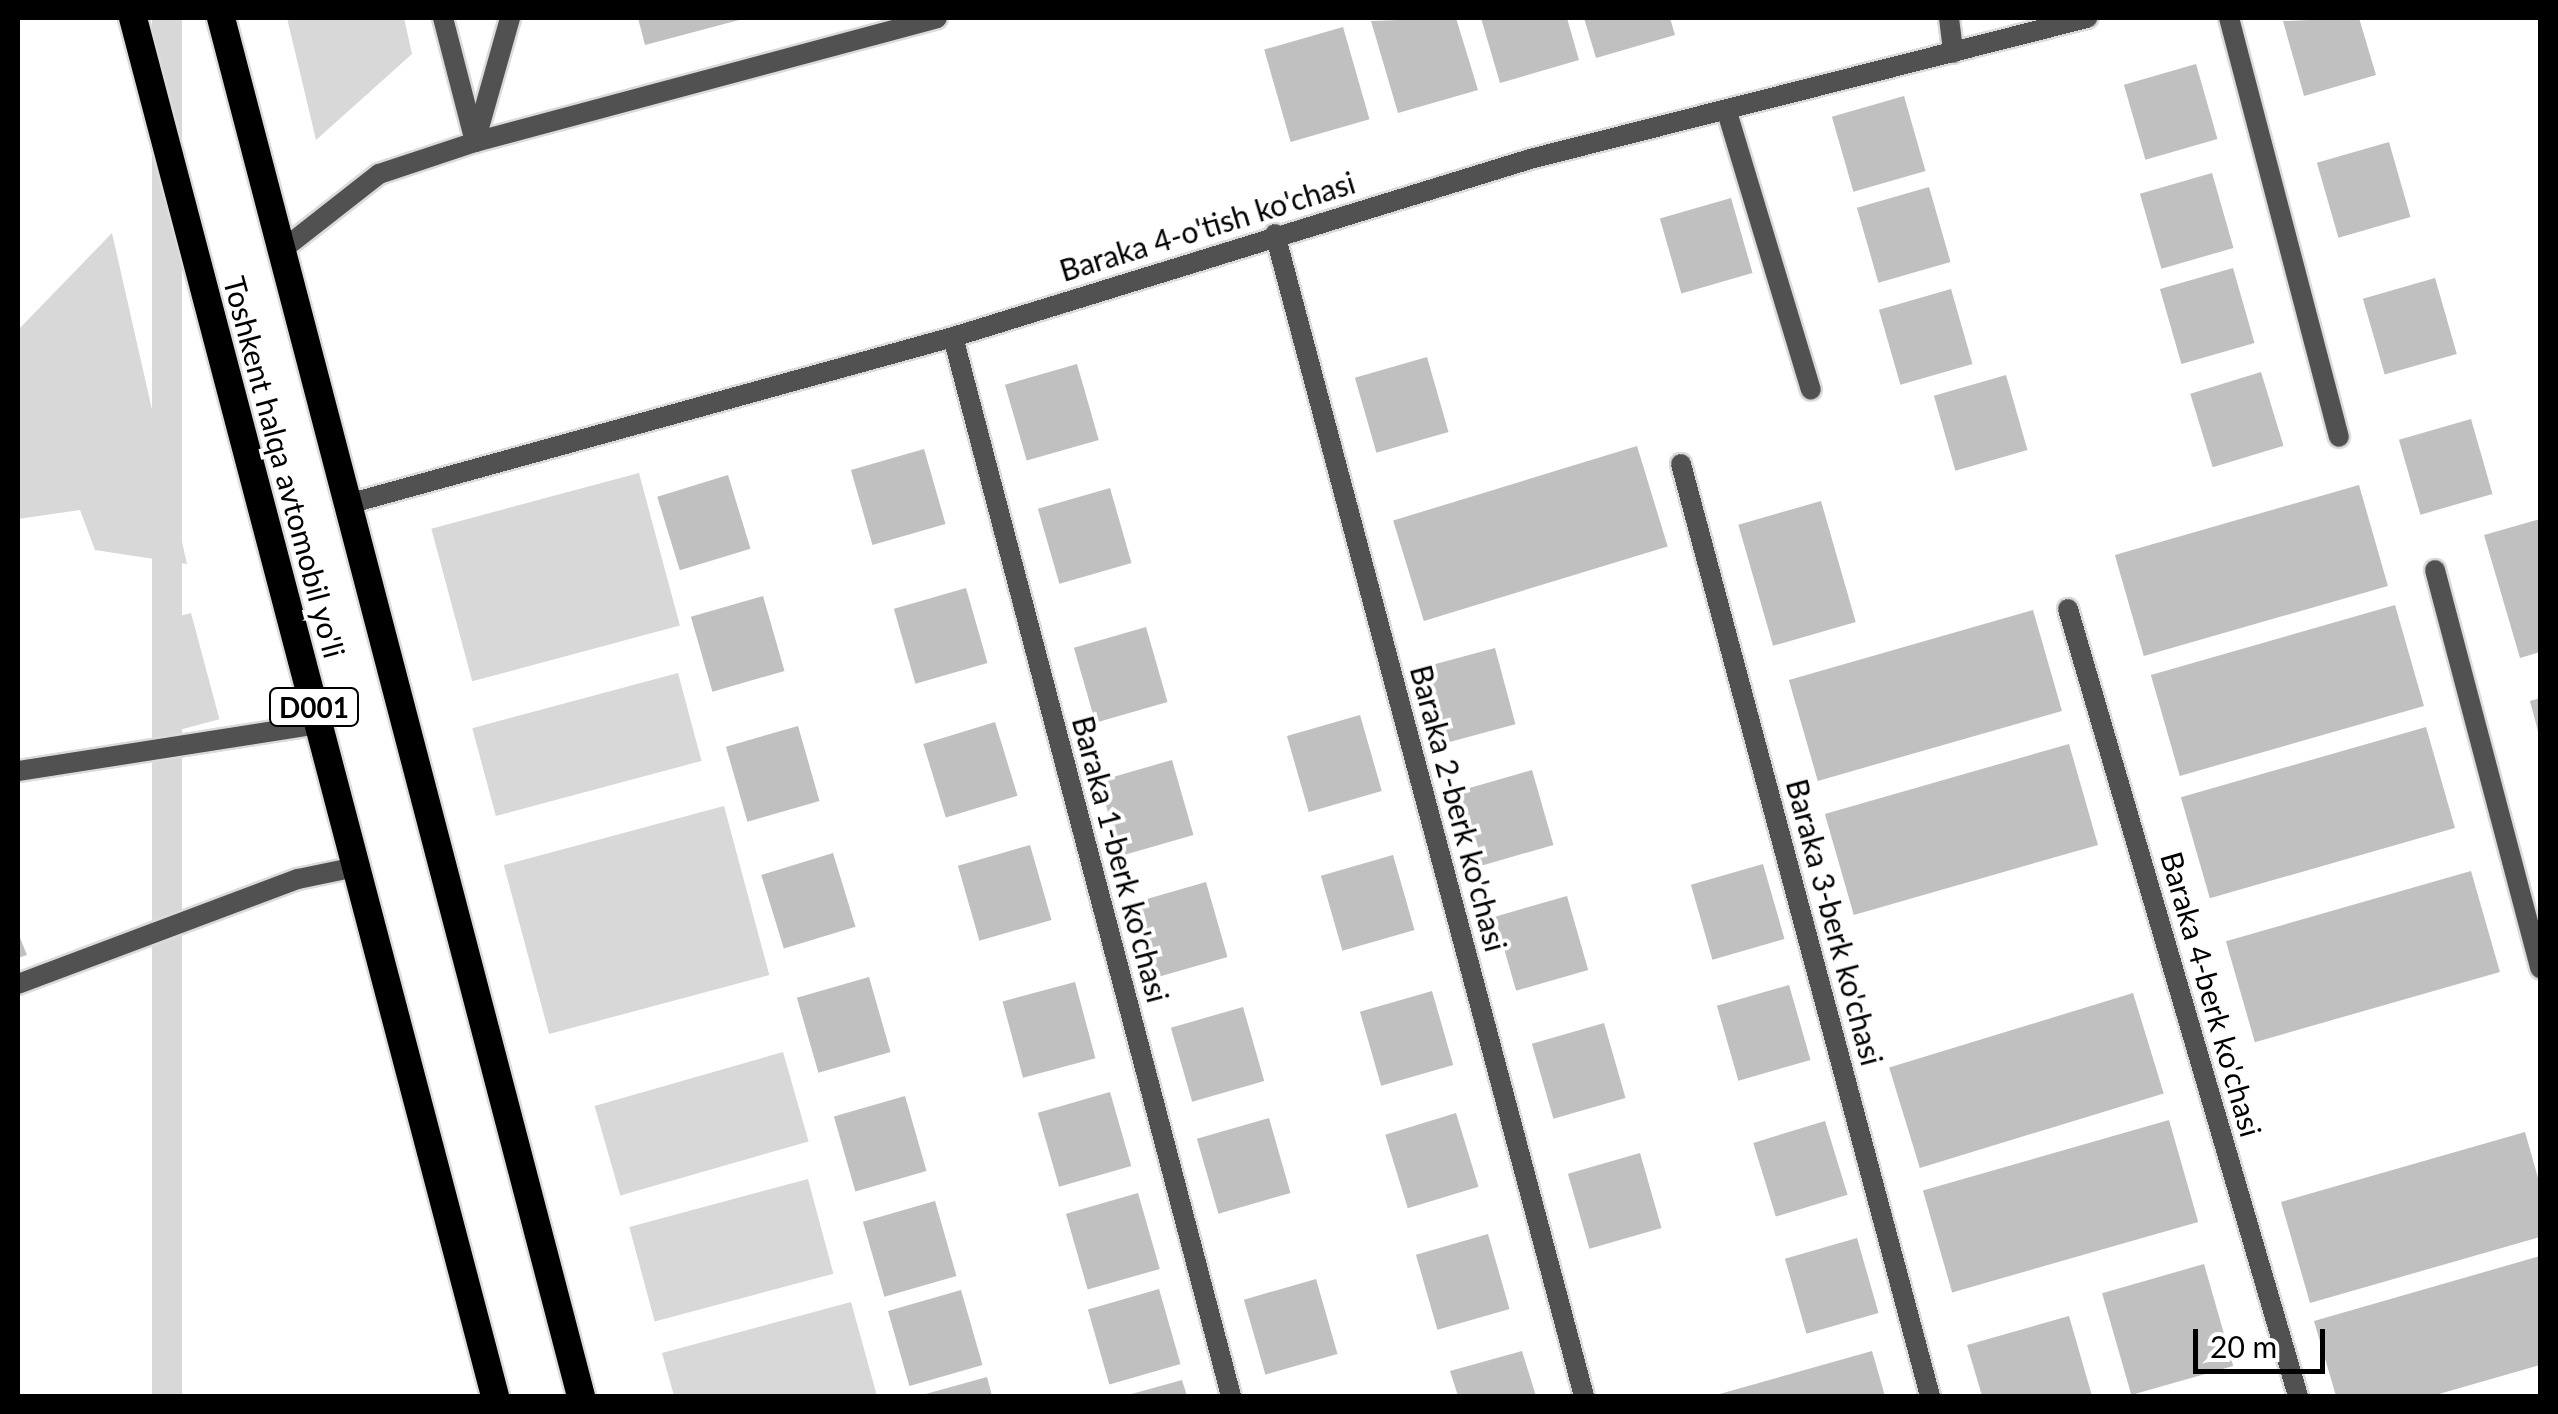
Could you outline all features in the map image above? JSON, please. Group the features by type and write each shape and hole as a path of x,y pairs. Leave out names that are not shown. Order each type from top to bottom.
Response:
{"highway":[{"name":"Toshkent halqa avtomobil yo'li","path":"134,18 495,1396"},
{"name":"Toshkent halqa avtomobil yo'li","path":"221,18 582,1396"}],"street":[{"path":"443,18 475,142"},
{"path":"475,142 510,18"},
{"path":"282,250 379,174 475,142 937,18"},
{"path":"1950,18 1953,53"},
{"name":"Baraka 4-o'tish ko'chasi","path":"348,504 953,338 1275,234 2087,18"},
{"path":"2229,18 2339,437"},
{"path":"1726,112 1811,390"},
{"name":"Baraka 2-berk ko'chasi","path":"1275,234 1584,1396"},
{"name":"Baraka 1-berk ko'chasi","path":"953,338 1232,1396"},
{"name":"Baraka 3-berk ko'chasi","path":"1681,464 1930,1396"},
{"path":"2435,570 2540,968"},
{"name":"Baraka 4-berk ko'chasi","path":"2068,608 2298,1396"},
{"path":"18,771 318,724"},
{"path":"18,984 298,880 356,867"}],"shaded area":[{"path":"152,18 182,18 182,1396 152,1396"},
{"path":"287,18 404,18 412,54 316,140"},
{"path":"112,233 187,564 95,550 80,510 18,519 18,330"},
{"path":"639,473 680,626 472,681 431,529"},
{"path":"191,613 219,719 182,729 153,623"},
{"path":"678,673 702,761 496,816 472,728"},
{"path":"724,806 769,975 549,1034 504,865"},
{"path":"783,1052 809,1141 620,1195 595,1106"},
{"path":"808,1179 833,1274 655,1322 629,1227"},
{"path":"851,1302 877,1396 674,1396 662,1353"}],"building":[{"path":"638,18 742,18 743,19 645,45"},
{"path":"1456,18 1478,90 1398,113 1371,21"},
{"path":"1481,18 1567,18 1579,60 1500,83"},
{"path":"1584,18 1670,18 1675,35 1596,58"},
{"path":"2359,18 2376,75 2304,96 2283,21"},
{"path":"1343,27 1369,119 1291,142 1264,50"},
{"path":"2196,64 2217,139 2145,160 2124,85"},
{"path":"1904,96 1925,171 1853,192 1832,117"},
{"path":"2389,142 2410,217 2338,238 2317,163"},
{"path":"2212,173 2233,248 2161,269 2140,194"},
{"path":"1929,187 1950,262 1878,283 1857,208"},
{"path":"1731,198 1752,273 1681,293 1660,218"},
{"path":"2233,268 2254,343 2181,364 2160,289"},
{"path":"2435,278 2457,354 2385,375 2363,299"},
{"path":"1951,289 1972,364 1900,385 1879,310"},
{"path":"1427,357 1448,432 1376,453 1355,378"},
{"path":"1077,364 1099,440 1027,461 1005,385"},
{"path":"2261,372 2284,446 2213,467 2190,394"},
{"path":"2006,375 2027,450 1955,471 1934,396"},
{"path":"2471,419 2492,494 2420,515 2399,440"},
{"path":"1637,446 1668,546 1424,621 1393,521"},
{"path":"924,449 945,524 872,545 851,470"},
{"path":"728,475 751,549 680,570 657,497"},
{"path":"2359,485 2388,586 2144,656 2115,555"},
{"path":"1110,488 1131,563 1059,584 1038,509"},
{"path":"1821,501 1856,622 1773,646 1738,525"},
{"path":"2540,519 2540,652 2520,658 2484,535"},
{"path":"966,588 987,663 915,684 894,609"},
{"path":"763,596 784,671 712,692 691,617"},
{"path":"2395,605 2424,706 2180,776 2151,675"},
{"path":"2033,610 2062,711 1818,781 1789,680"},
{"path":"1146,627 1167,702 1095,723 1074,648"},
{"path":"1495,648 1515,724 1442,744 1422,668"},
{"path":"2540,698 2540,735 2539,735 2530,701"},
{"path":"1360,715 1382,791 1309,812 1287,736"},
{"path":"995,722 1018,796 946,818 923,744"},
{"path":"798,726 819,801 747,822 726,747"},
{"path":"2426,727 2455,828 2210,898 2181,797"},
{"path":"2069,744 2098,845 1854,915 1825,814"},
{"path":"1172,760 1193,835 1120,856 1099,781"},
{"path":"1532,770 1553,845 1481,866 1460,791"},
{"path":"1030,845 1051,920 979,941 958,866"},
{"path":"833,853 856,927 784,949 761,875"},
{"path":"1393,855 1414,930 1342,951 1321,876"},
{"path":"1763,864 1784,939 1712,960 1691,885"},
{"path":"2471,871 2500,972 2255,1042 2226,941"},
{"path":"1206,882 1227,957 1155,978 1134,903"},
{"path":"1567,896 1588,970 1516,991 1495,917"},
{"path":"18,933 27,955 18,958"},
{"path":"869,977 890,1052 818,1073 797,998"},
{"path":"1075,982 1095,1058 1023,1078 1003,1001"},
{"path":"1789,985 1810,1060 1738,1081 1717,1006"},
{"path":"1432,991 1453,1065 1381,1086 1360,1012"},
{"path":"2133,993 2164,1093 1920,1168 1889,1068"},
{"path":"1243,1007 1264,1081 1192,1102 1171,1028"},
{"path":"1604,1023 1625,1098 1553,1119 1532,1044"},
{"path":"1110,1092 1131,1166 1059,1187 1038,1113"},
{"path":"905,1096 926,1171 855,1191 834,1116"},
{"path":"1456,1113 1479,1187 1408,1208 1385,1135"},
{"path":"1269,1118 1290,1193 1218,1214 1197,1139"},
{"path":"2169,1120 2198,1222 1952,1292 1923,1191"},
{"path":"1825,1121 1848,1195 1776,1217 1753,1143"},
{"path":"2525,1132 2540,1185 2540,1237 2310,1303 2281,1202"},
{"path":"1640,1153 1661,1228 1589,1249 1568,1174"},
{"path":"1138,1193 1160,1269 1088,1290 1066,1214"},
{"path":"935,1201 956,1276 884,1297 863,1222"},
{"path":"1488,1234 1509,1309 1437,1330 1416,1255"},
{"path":"1857,1238 1878,1313 1806,1334 1785,1259"},
{"path":"2540,1256 2540,1365 2432,1396 2336,1396 2314,1321"},
{"path":"2204,1264 2233,1366 2131,1395 2102,1293"},
{"path":"1316,1279 1337,1354 1265,1375 1244,1300"},
{"path":"1159,1289 1180,1364 1109,1384 1088,1309"},
{"path":"961,1290 982,1365 909,1386 888,1311"},
{"path":"2069,1316 2092,1396 1982,1396 1967,1345"},
{"path":"1522,1351 1536,1396 1458,1396 1450,1371"},
{"path":"1872,1351 1885,1396 1716,1396 1716,1395"},
{"path":"987,1377 992,1396 922,1396 922,1395"},
{"path":"1182,1380 1187,1396 1128,1396 1128,1395"}]}
